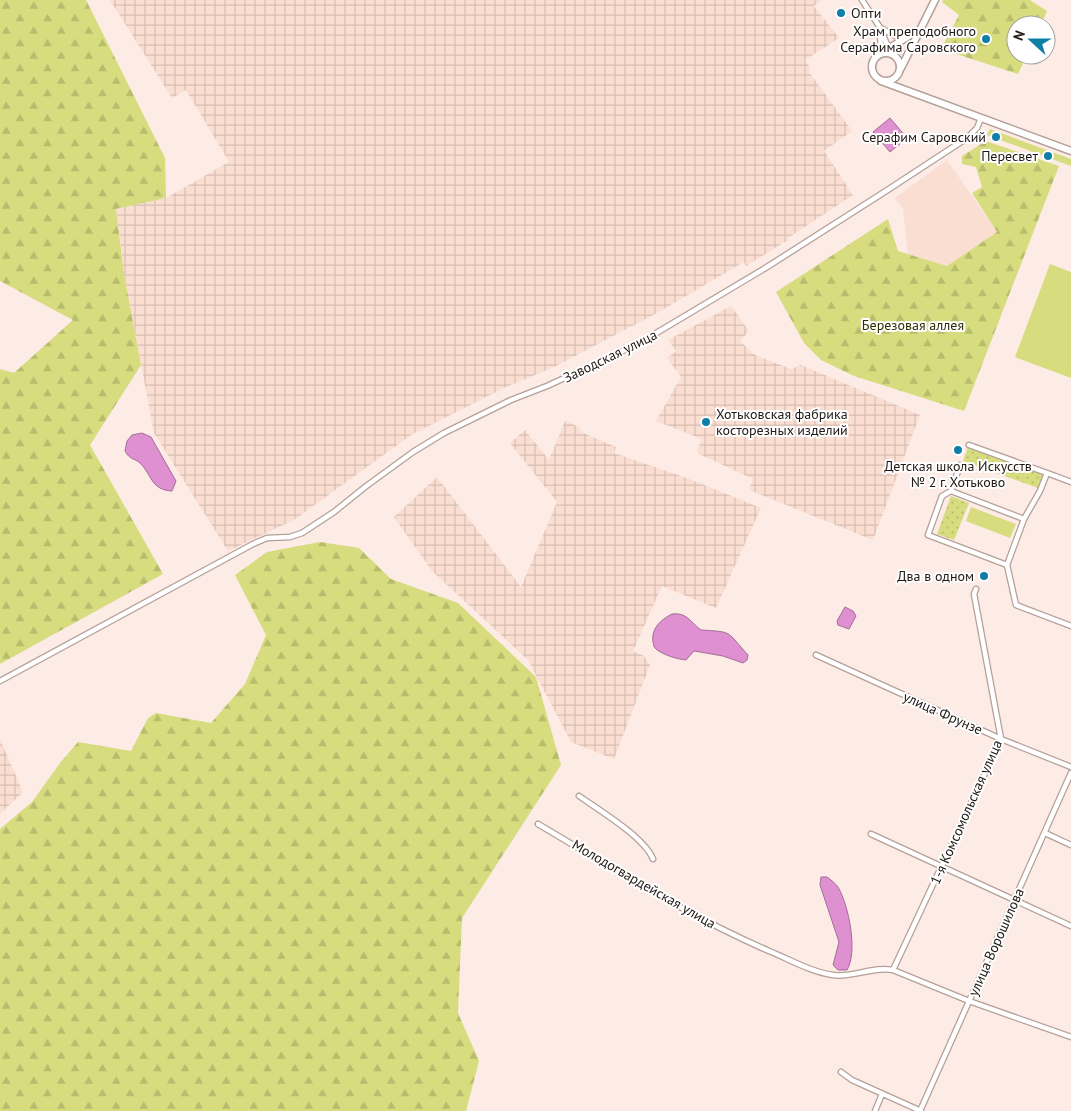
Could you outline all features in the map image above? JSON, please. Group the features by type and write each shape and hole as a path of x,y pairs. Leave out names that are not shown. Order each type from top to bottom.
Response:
{"street":[{"path":"862,0 879,25 889,49 900,63 901,85 907,90"},
{"path":"881,81 891,80 899,72 935,0"},
{"path":"879,25 896,36 912,36"},
{"path":"879,25 881,47 871,69 881,81 1071,151"},
{"path":"875,58 912,36 921,27"},
{"path":"881,53 886,52 895,56"},
{"name":"Заводская улица","path":"0,681 260,541 295,536 302,533 334,512 414,452 444,433 511,400 608,358 653,335 886,192 966,138 977,128 981,118"},
{"path":"969,445 1071,482"},
{"path":"960,465 951,491 942,496 928,535 1007,565"},
{"path":"1047,473 1040,491 1024,519 1007,565 1016,605 1071,626"},
{"path":"951,491 1024,519"},
{"name":"1-я Комсомольская улица","path":"893,970 1001,740 974,594 976,589"},
{"name":"улица Фрунзе","path":"816,655 1001,740 1071,767"},
{"name":"улица Ворошилова","path":"920,1111 1071,773"},
{"path":"579,796 611,818 646,847 653,859"},
{"name":"Молодогвардейская улица","path":"538,824 674,905 757,946 807,967 832,975 844,976 882,969 893,970"},
{"path":"1045,833 1071,845"},
{"path":"871,834 1071,926"},
{"path":"893,970 970,1001 1071,1037"},
{"path":"841,1072 852,1080 920,1111"},
{"path":"875,1111 882,1094"}],"shaded area":[{"path":"110,0 821,0 814,6 839,38 805,60 810,68 809,72 852,131 824,151 853,195 788,238 788,240 746,266 744,262 657,313 554,367 504,388 411,435 294,520 228,551 154,433 124,274 116,209 166,198 229,162 186,90 172,98"},
{"path":"890,118 907,138 890,152 873,132"},
{"path":"947,160 997,232 947,266 908,254 903,209 895,198"},
{"path":"731,306 749,331 740,341 755,355 791,369 801,365 920,415 873,540 749,490 753,479 699,454 697,450 702,439 656,421 681,377 667,358 676,351 668,340"},
{"path":"565,421 579,427 581,432 616,447 614,453 687,478 761,508 716,608 662,586 633,651 644,656 650,665 614,759 571,742 528,660 432,571 394,517 437,477 521,587 557,502 510,443 525,430 549,460"},
{"path":"142,433 151,437 176,481 172,491 165,490 156,485 140,463 130,457 125,451 127,441 132,435"},
{"path":"845,607 853,611 856,616 849,629 838,625 837,621"},
{"path":"672,614 685,616 701,630 719,631 729,634 748,655 747,660 743,663 723,656 694,651 686,660 659,651 654,646 653,633 660,622"},
{"path":"0,739 23,792 0,814"},
{"path":"821,877 827,877 837,886 846,905 852,941 852,952 847,970 838,970 833,965 839,942 820,885"}],"green space":[{"path":"0,0 86,0 165,158 166,198 116,209 124,274 141,365 90,445 163,574 0,664 0,369 14,373 73,320 0,281"},
{"path":"943,0 1030,0 1047,11 1045,15 1006,15 1006,65 1022,65 1018,74 941,49 959,15 942,2"},
{"path":"990,129 1071,159 1071,166 987,135"},
{"name":"Березовая аллея","path":"986,141 1059,166 964,411 854,376 821,360 804,343 776,292 888,219 898,251 947,266 997,232 972,193 982,187 976,167 962,164 962,156"},
{"path":"1050,264 1071,272 1071,378 1015,357"},
{"path":"968,447 1043,474 1038,488 963,461"},
{"path":"951,496 969,503 954,540 937,534"},
{"path":"971,507 1016,524 1010,538 966,521"},
{"path":"320,542 359,548 391,579 458,603 536,677 561,765 462,918 458,1013 479,1061 466,1111 0,1111 0,829 32,802 60,763 78,742 131,751 148,718 156,713 211,723 245,684 266,635 235,575 267,552"}],"place":[{"name":"Опти","path":"841,13"},
{"name":"Храм преподобного Серафима Саровского","path":"986,39"},
{"name":"Серафим Саровский","path":"996,137"},
{"name":"Пересвет","path":"1048,156"},
{"name":"Хотьковская фабрика косторезных изделий","path":"706,422"},
{"name":"Детская школа Искусств № 2 г. Хотьково","path":"958,450"},
{"name":"Два в одном","path":"984,576"}]}
